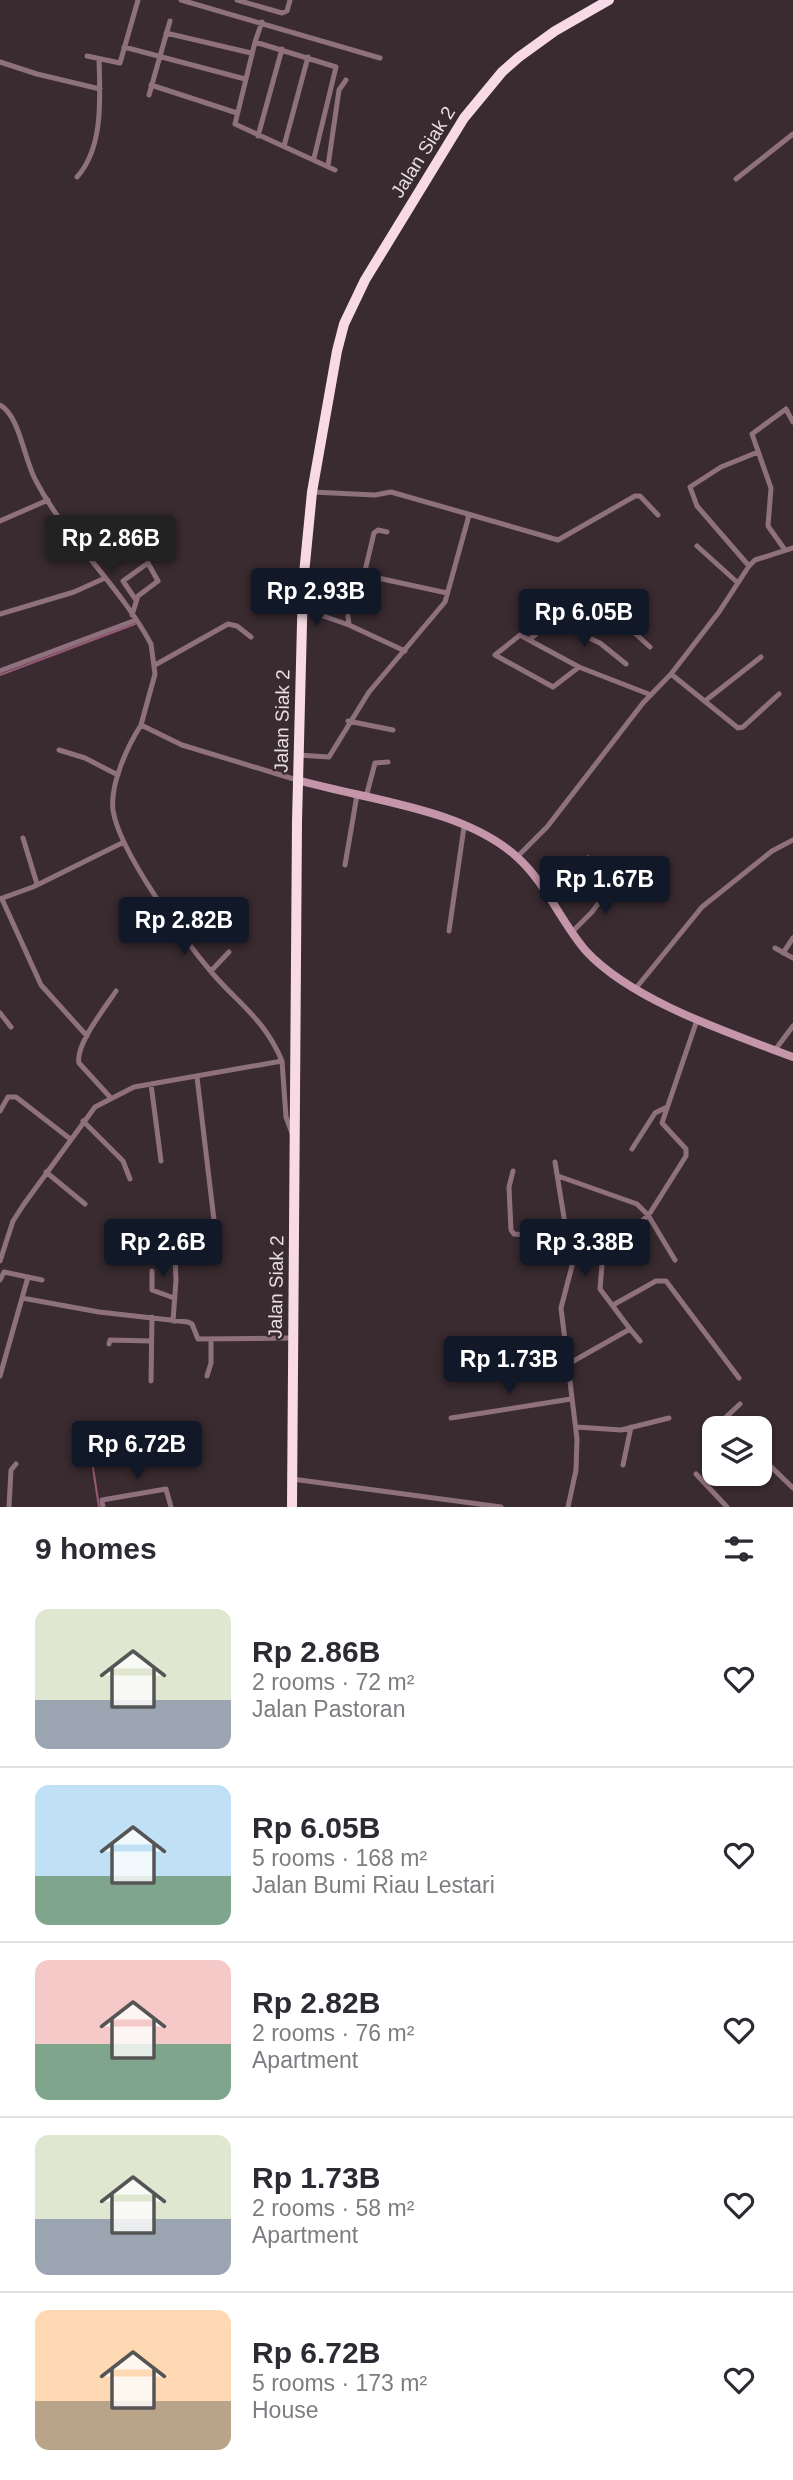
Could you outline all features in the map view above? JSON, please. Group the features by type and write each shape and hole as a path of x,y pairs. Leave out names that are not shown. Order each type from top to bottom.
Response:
{"highway":[{"name":"Jalan Siak 2","path":"292,1507 298,755 303,594 312,492 344,324 365,280 464,117 502,72 555,31 609,0"}],"main road":[{"path":"298,780 464,827 517,857 594,958 636,988 698,1020 793,1057"}],"street":[{"path":"87,55 120,63 138,0"},
{"path":"181,0 380,58"},
{"path":"237,0 282,13 287,11 290,0"},
{"path":"149,94 170,21"},
{"path":"262,22 258,42 251,53 235,123 335,170"},
{"path":"166,33 251,53"},
{"path":"258,42 334,66 314,158"},
{"path":"124,47 245,79"},
{"path":"258,135 282,49"},
{"path":"284,146 308,57"},
{"path":"77,177 89,159 97,129 99,59"},
{"path":"0,62 100,89"},
{"path":"328,166 339,90 346,80"},
{"path":"151,85 237,113"},
{"path":"736,179 793,134"},
{"path":"0,405 14,419 26,461 48,500 151,645 155,665 141,725 118,775 113,809 124,842 211,971 262,1023 282,1060 286,1117 296,1138"},
{"path":"785,550 768,526 771,488 752,432 786,409 793,422"},
{"path":"749,566 697,506 690,486 722,467 758,452"},
{"path":"312,492 376,495 391,492 558,540 635,496 640,496 658,515"},
{"path":"0,521 48,500"},
{"path":"298,755 329,757 348,721 445,602 468,514"},
{"path":"387,532 378,530 373,533 364,575 447,593"},
{"path":"697,546 738,583"},
{"path":"517,857 547,827 651,695 671,674 749,566 755,560 793,548"},
{"path":"134,618 136,600 123,581 148,563 158,581 136,600"},
{"path":"0,614 74,592 105,578"},
{"path":"303,594 314,598 316,613 405,651"},
{"path":"529,640 578,599 625,624 650,647"},
{"path":"348,616 349,625"},
{"path":"0,671 134,618"},
{"path":"552,620 600,643 626,664"},
{"path":"155,665 228,624 237,626 251,637"},
{"path":"579,667 553,687 495,655 520,635 579,667 651,695"},
{"path":"705,701 761,657"},
{"path":"671,674 738,728 743,727 779,694"},
{"path":"348,721 393,730"},
{"path":"141,725 183,745 298,780"},
{"path":"59,750 85,758 118,775"},
{"path":"345,865 362,796 375,763 388,762"},
{"path":"449,931 464,827"},
{"path":"23,838 37,884"},
{"path":"636,988 702,908 772,851 793,841"},
{"path":"87,1036 41,985 1,899 124,842"},
{"path":"547,895 589,858"},
{"path":"572,932 592,912 617,878"},
{"path":"783,953 793,938"},
{"path":"775,948 793,958"},
{"path":"211,971 229,952"},
{"path":"110,1097 79,1063 79,1051 116,991"},
{"path":"0,1013 11,1027"},
{"path":"513,1171 509,1187 512,1232 604,1241 626,1237 648,1215 686,1156 686,1149 663,1126 667,1107 698,1020"},
{"path":"775,1050 793,1027"},
{"path":"0,1261 13,1221 69,1138 95,1107 110,1097 151,1084 282,1060"},
{"path":"197,1077 216,1237"},
{"path":"151,1084 161,1161"},
{"path":"0,1111 8,1097 16,1097 69,1138"},
{"path":"632,1149 655,1113 667,1107"},
{"path":"83,1121 123,1161 130,1179"},
{"path":"555,1162 567,1236"},
{"path":"46,1172 85,1204"},
{"path":"558,1176 636,1204 648,1215 675,1260"},
{"path":"173,1321 174,1235"},
{"path":"568,1507 576,1470 576,1427 571,1399 570,1363 561,1325 561,1308 579,1239"},
{"path":"604,1241 598,1283 640,1341"},
{"path":"152,1270 152,1290 174,1297"},
{"path":"0,1277 4,1272 42,1280"},
{"path":"0,1376 28,1277"},
{"path":"613,1305 656,1281 666,1281 739,1378"},
{"path":"22,1298 99,1312 188,1322 192,1324 196,1338 292,1338"},
{"path":"151,1381 152,1317"},
{"path":"570,1363 630,1329"},
{"path":"109,1344 110,1340 118,1338 151,1341"},
{"path":"207,1376 211,1363 211,1339"},
{"path":"451,1418 571,1399"},
{"path":"727,1416 740,1404"},
{"path":"576,1427 621,1430 669,1418"},
{"path":"623,1465 631,1427"},
{"path":"9,1507 11,1470 16,1464"},
{"path":"772,1468 793,1488"},
{"path":"696,1474 727,1507"},
{"path":"292,1479 501,1507"},
{"path":"103,1507 102,1500 166,1489 171,1507"}],"waterway":[{"path":"0,675 135,624"},
{"path":"93,1468 99,1507"}]}
